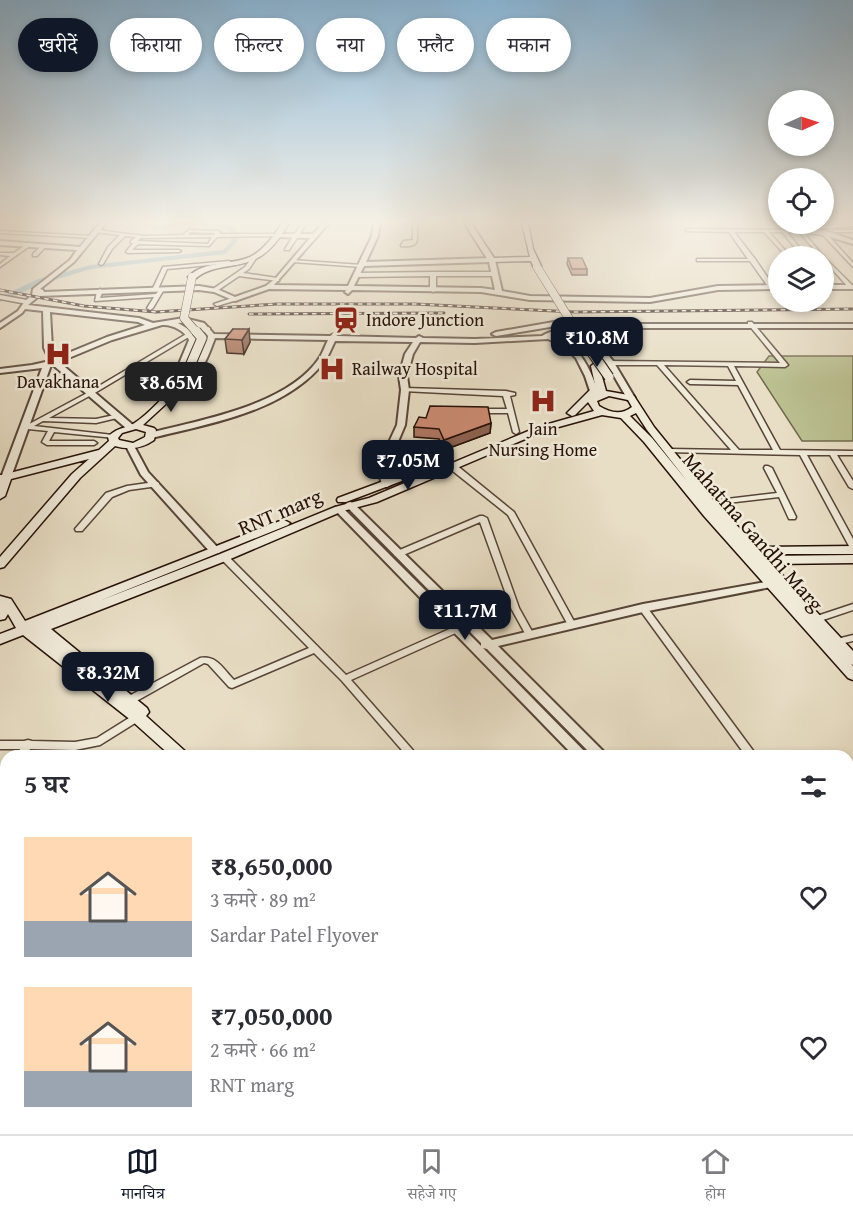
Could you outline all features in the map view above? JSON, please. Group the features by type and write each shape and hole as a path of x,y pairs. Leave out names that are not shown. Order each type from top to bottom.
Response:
{"main road":[{"path":"133,427 177,389 185,377 202,338 184,318 194,276"},
{"path":"538,276 540,284 604,378"},
{"path":"542,276 604,378 597,400"},
{"name":"Mahatma Gandhi Marg","path":"604,378 631,400 650,428 752,556 771,584 853,675"},
{"path":"576,415 597,400 631,400 634,412 622,415 597,400"},
{"name":"RNT marg","path":"0,639 219,554 373,500 576,415 597,400"},
{"path":"576,415 610,420 640,431"},
{"name":"RNT marg","path":"219,554 516,432 576,415"},
{"name":"Mahatma Gandhi Marg","path":"622,415 640,431 708,514 853,660"},
{"path":"0,564 76,476 114,440 119,431 133,427 148,429 152,435 147,441 130,446 114,440"},
{"path":"0,496 3,478 103,452"},
{"path":"752,556 853,548"},
{"path":"752,556 853,560"},
{"path":"3,601 174,750"},
{"path":"0,616 3,601"},
{"path":"31,626 130,700 183,750"}],"street":[{"path":"43,287 53,276"},
{"path":"0,326 56,276"},
{"path":"150,309 163,276"},
{"path":"214,290 235,276"},
{"path":"250,276 277,280"},
{"path":"217,304 266,288 280,276"},
{"path":"349,291 357,276"},
{"path":"378,290 381,276"},
{"path":"433,276 433,290"},
{"path":"494,276 498,292"},
{"path":"497,276 498,292"},
{"path":"841,276 852,287"},
{"path":"349,291 433,290 498,292 530,298 650,300 718,288 768,287"},
{"path":"834,287 852,287"},
{"path":"266,288 498,292"},
{"path":"35,294 214,290 235,299"},
{"path":"116,303 158,293"},
{"path":"0,297 46,311 139,320 152,325"},
{"path":"3,478 26,428 50,364 46,311"},
{"path":"0,371 50,364 118,336 152,325 197,321 211,333"},
{"path":"171,322 194,339 177,376 185,377 196,374 211,333"},
{"path":"26,428 91,393 190,334 333,338 422,337 507,333 565,322"},
{"path":"333,338 405,336 499,340 547,335 561,327 616,324 853,325"},
{"path":"610,363 785,365 750,324"},
{"path":"581,326 610,363 631,400"},
{"path":"547,335 565,343 585,365 597,400"},
{"path":"387,484 382,468 401,425 405,390 403,376 409,354 422,337"},
{"path":"152,435 242,410 290,389 313,372 326,356 333,338"},
{"path":"50,364 133,427"},
{"path":"658,364 736,451"},
{"path":"730,365 777,451"},
{"path":"690,382 740,383"},
{"path":"405,390 510,394 516,432"},
{"path":"466,411 511,411"},
{"path":"43,420 96,421 119,416"},
{"path":"26,428 114,440"},
{"path":"52,430 45,442 47,443 94,443"},
{"path":"130,446 144,473 154,484 219,554 345,679 408,750"},
{"path":"669,451 853,453"},
{"path":"803,453 853,548"},
{"path":"832,453 853,487"},
{"path":"452,466 503,505 511,514 572,625"},
{"path":"768,468 792,517"},
{"path":"79,529 109,495 117,490 154,484"},
{"path":"710,502 780,495"},
{"path":"346,508 398,554 595,750"},
{"path":"346,508 457,628 576,750"},
{"path":"398,554 483,518 515,608 530,635"},
{"path":"477,648 643,608 771,584"},
{"path":"814,620 853,607"},
{"path":"643,608 748,750"},
{"path":"345,679 457,628"},
{"path":"836,642 853,638"},
{"path":"130,700 203,660 211,662 232,686 315,649"},
{"path":"0,745 75,746 100,741 136,717"},
{"path":"25,750 28,744"}],"green space":[{"path":"769,356 853,356 853,441 802,441 757,372"}],"building":[{"path":"233,329 249,329 242,340 225,339"},
{"path":"430,406 488,407 491,423 444,440 439,429 414,427 419,417 426,418"}],"waterway":[{"path":"0,300 41,281 59,276"}],"railway":[{"path":"0,290 84,306 156,312 277,304 415,304 575,312 853,309"},
{"path":"249,314 444,313"}],"place":[{"name":"Indore Junction","path":"346,320"},
{"name":"Davakhana","path":"58,354"},
{"name":"Railway Hospital","path":"332,369"},
{"name":"Jain Nursing Home","path":"543,401"}]}
